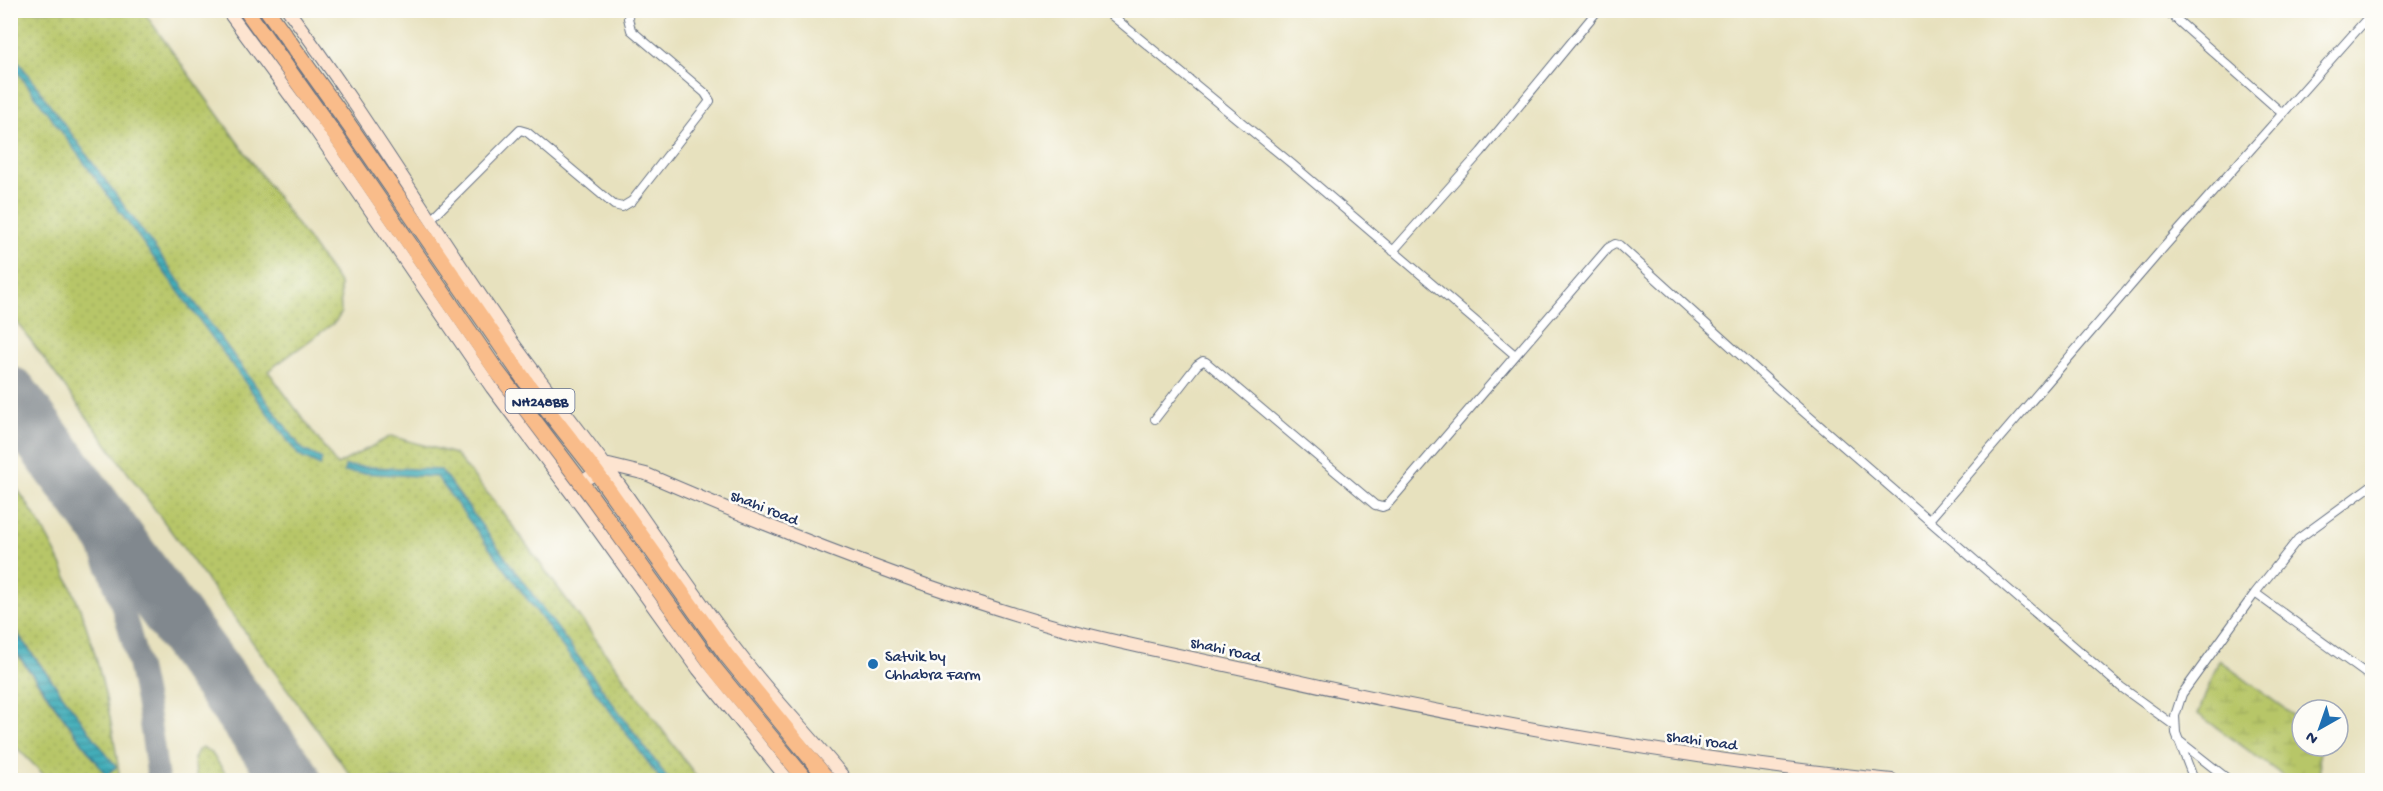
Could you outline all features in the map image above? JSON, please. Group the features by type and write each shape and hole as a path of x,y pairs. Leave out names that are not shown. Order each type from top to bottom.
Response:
{"highway":[{"name":"NH248BB","path":"246,10 496,369 581,482 715,669 806,780"},
{"name":"NH248BB","path":"267,10 349,124 528,385 601,470 727,656 828,780"}],"street":[{"path":"227,10 315,131 492,388 711,686 788,780"},
{"path":"288,10 395,163 430,220 601,470 739,653 846,780"},
{"path":"430,220 520,130 527,132 614,205 622,207 632,201 710,101 705,93 632,30 628,18 629,10"},
{"path":"1105,10 1292,164 1515,355"},
{"path":"1393,251 1481,152 1598,10"},
{"path":"2166,10 2283,114"},
{"path":"1929,520 2164,247 2373,13"},
{"path":"1155,419 1197,365 1203,361 1206,362 1376,505 1382,507 1390,502 1608,248 1615,244 1619,245 1782,393 2121,687 2175,726"},
{"name":"shahi road","path":"601,470 613,465 646,474 876,568 945,592 1093,636 1355,693 1550,732 1828,777 1892,780"},
{"path":"581,482 601,470"},
{"path":"2194,780 2178,740 2175,726 2175,716 2182,694 2254,593 2298,539 2373,485"},
{"path":"2254,593 2373,678"},
{"path":"2178,740 2229,780"}],"green space":[{"path":"10,11 143,11 340,284 341,314 335,322 268,371 337,465 391,436 455,454 498,506 699,780 354,780 11,314"},
{"path":"11,480 54,549 85,622 106,699 120,780 49,780 11,742 10,645 105,774 115,767 11,624"},
{"path":"2219,660 2290,713 2290,758 2319,758 2320,780 2289,780 2198,714"},
{"path":"203,748 211,752 230,780 197,780 194,759 198,750"}],"water":[{"path":"10,50 302,449 322,459 320,466 299,456 11,63"},
{"path":"345,466 441,470 669,780 661,780 437,477 344,472"},
{"path":"10,624 116,767 106,775 11,645"}],"taxiway":[{"path":"14,400 69,487 97,542 120,600 144,689 158,780"},
{"path":"234,700 279,780"}],"runway":[{"path":"10,395 293,780"}],"tunnel":[{"path":"236,10 277,69"},
{"path":"533,431 586,504"},
{"path":"804,738 839,780"},
{"path":"770,749 797,780"}],"place":[{"name":"Satvik by Chhabra Farm","path":"873,664"}]}
